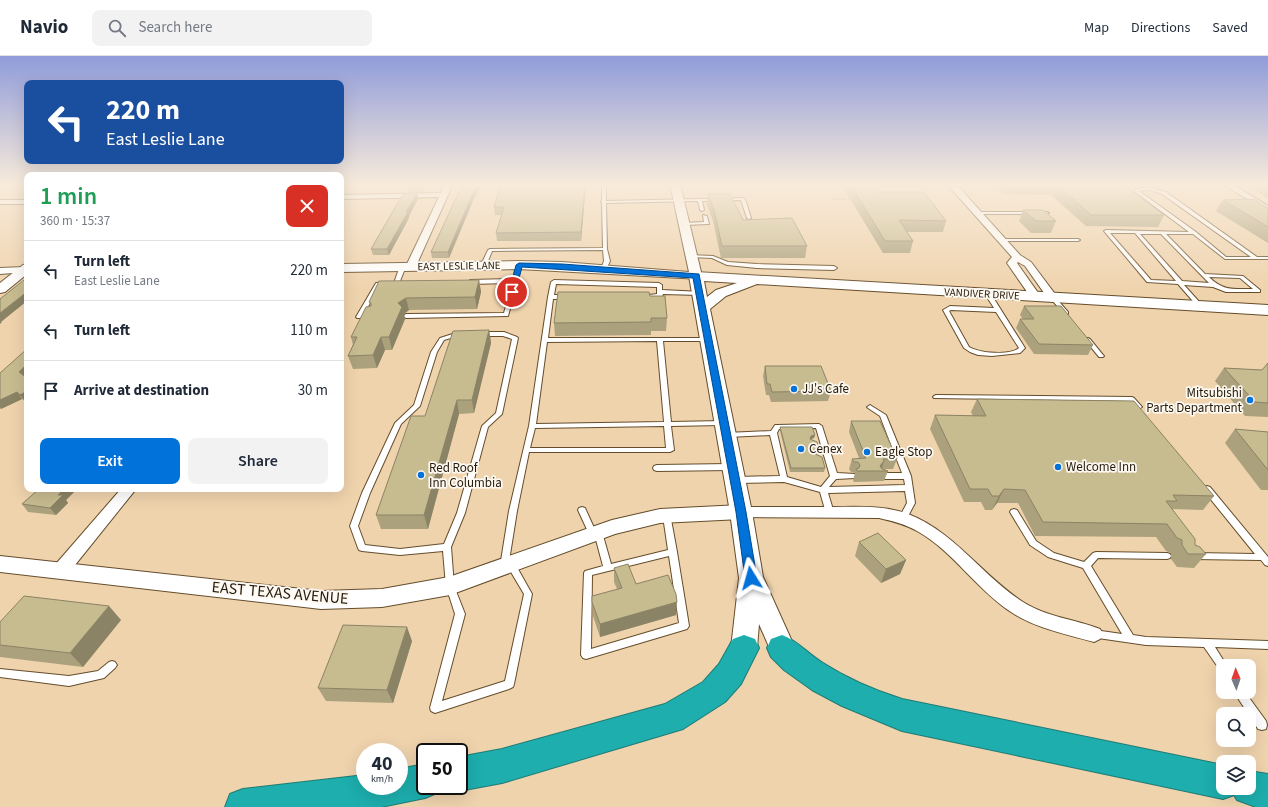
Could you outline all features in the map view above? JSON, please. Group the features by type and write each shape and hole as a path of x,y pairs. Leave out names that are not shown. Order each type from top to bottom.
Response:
{"highway":[{"path":"468,772 502,766 672,718 714,692 730,674 744,648"},
{"path":"782,648 796,663 824,681 855,698 902,715 1216,781"},
{"path":"1256,789 1268,792"},
{"path":"243,807 356,794"}],"main road":[{"path":"744,648 751,578 741,512 700,292 728,290 761,280"},
{"name":"VANDIVER DRIVE","path":"700,292 761,280 1268,310"},
{"path":"751,578 782,648"}],"street":[{"path":"407,266 431,219"},
{"path":"683,219 700,292"},
{"path":"983,219 1017,257 1028,264 1053,298"},
{"path":"1017,257 1012,262 1036,297"},
{"name":"EAST LESLIE LANE","path":"344,268 519,265 604,269 700,292"},
{"path":"0,271 24,270"},
{"path":"0,289 24,271"},
{"path":"61,570 126,492"},
{"path":"741,512 879,513 896,515 920,525 947,543 993,588 1016,607 1040,620 1094,634"},
{"name":"EAST TEXAS AVENUE","path":"0,564 321,600 382,598 450,586 595,533 667,516 741,512"}],"lane":[{"path":"604,219 607,261 604,269"},
{"path":"684,224 707,223 706,219"},
{"path":"1176,219 1225,258 1268,258"},
{"path":"1202,219 1256,258"},
{"path":"1194,233 1162,234 1106,231 1149,281 1214,285 1226,290 1258,291 1241,277 1204,275"},
{"path":"1136,232 1200,306"},
{"path":"1162,234 1214,285"},
{"path":"1002,240 1078,240"},
{"path":"484,265 490,250 605,249"},
{"path":"691,256 713,257 727,262 757,266 834,268"},
{"path":"406,316 506,315 519,265"},
{"path":"397,283 407,266"},
{"path":"460,282 515,281"},
{"path":"447,547 400,552 362,548 354,526 366,493 398,423 417,406 434,352 442,339 459,334 504,334 516,338 499,414 486,426 461,513 447,547 450,586 460,614 435,708 508,684 528,594 507,565 513,511 532,426 554,282 659,285 660,296 644,296"},
{"path":"371,316 359,317 378,284 412,283"},
{"path":"660,292 700,292"},
{"path":"988,294 1022,348 1018,352 997,354 972,352 967,348 946,310 950,308 998,310"},
{"path":"551,297 574,297"},
{"path":"1053,298 1072,321"},
{"path":"1082,332 1101,356"},
{"path":"526,450 670,450 660,339"},
{"path":"545,340 708,339"},
{"path":"936,397 1132,398 1142,411"},
{"path":"870,407 882,415 907,476 911,503 903,518"},
{"path":"532,426 667,424 773,433"},
{"path":"773,433 777,427 819,426 834,476"},
{"path":"773,433 779,442 783,458 784,479"},
{"path":"815,442 824,442"},
{"path":"820,457 829,457"},
{"path":"658,468 734,473 784,479 823,490 909,488"},
{"path":"834,476 852,476"},
{"path":"823,490 834,476"},
{"path":"882,476 907,476"},
{"path":"1202,484 1265,560"},
{"path":"823,490 830,513"},
{"path":"582,510 595,533 608,568"},
{"path":"1014,512 1033,543 1051,555 1086,566 1130,639"},
{"path":"667,516 673,552 684,626 586,655 588,573 673,552"},
{"path":"1086,566 1096,555 1167,556"},
{"path":"1188,556 1265,560"},
{"path":"1094,634 1130,639 1268,645"},
{"path":"1207,643 1218,659"},
{"path":"0,673 70,681 101,675 112,665"},
{"path":"1244,699 1262,725"}],"building":[{"path":"388,219 404,219 387,249 371,249"},
{"path":"446,219 462,219 448,252 431,252"},
{"path":"500,219 582,219 581,232 496,233"},
{"path":"716,219 793,219 807,246 722,246"},
{"path":"872,219 945,219 946,221 899,220 913,241 885,241"},
{"path":"1034,219 1054,219 1056,221 1036,221"},
{"path":"1255,219 1268,219 1268,227"},
{"path":"24,280 24,294 0,313 0,299"},
{"path":"479,280 475,297 406,298 398,303 402,307 389,337 381,337 373,355 348,356 357,337 351,337 366,307 371,306 371,303 369,302 379,281"},
{"path":"558,292 649,292 650,296 665,296 667,318 651,318 651,322 554,323"},
{"path":"1024,306 1061,306 1093,345 1039,344 1020,319 1034,319"},
{"path":"489,330 472,400 457,400 424,515 376,515 411,416 425,416 453,331"},
{"path":"24,352 24,367 19,372 24,376 24,393 20,395 17,392 0,400 0,373"},
{"path":"1268,363 1268,403 1255,402 1224,368 1262,370"},
{"path":"765,366 821,366 831,391 772,392 770,384 767,384"},
{"name":"Welcome Inn","path":"977,399 1134,401 1214,496 1173,495 1177,501 1166,501 1195,539 1195,545 1200,547 1206,554 1188,554 1182,545 1182,540 1177,538 1167,524 1043,522 1025,490 1004,489 999,496 992,496 988,489 970,489 935,415 986,416"},
{"path":"851,421 880,421 897,459 883,459 884,461 880,466 882,469 888,471 857,471 856,469 859,468 860,465 852,459 866,458"},
{"path":"780,427 812,427 815,435 811,436 810,439 817,442 819,450 816,451 815,454 822,457 825,468 791,468"},
{"path":"1235,429 1268,432 1268,470"},
{"path":"36,492 61,492 58,495 63,495 50,508 22,504"},
{"path":"878,533 906,560 886,569 859,542"},
{"path":"628,564 636,584 668,575 676,594 677,602 600,624 592,602 592,596 622,588 614,568"},
{"path":"24,596 109,606 70,653 0,645 0,622"},
{"path":"343,625 407,627 387,690 318,688"}],"place":[{"name":"JJ's Cafe","path":"794,389"},
{"name":"Mitsubishi Parts Department","path":"1250,400"},
{"name":"Cenex","path":"801,449"},
{"name":"Eagle Stop","path":"867,452"},
{"name":"Welcome Inn","path":"1058,467"},
{"name":"Red Roof Inn Columbia","path":"421,475"}],"route":[{"path":"512,292 519,265 562,266 696,276 741,512 751,578"}]}
